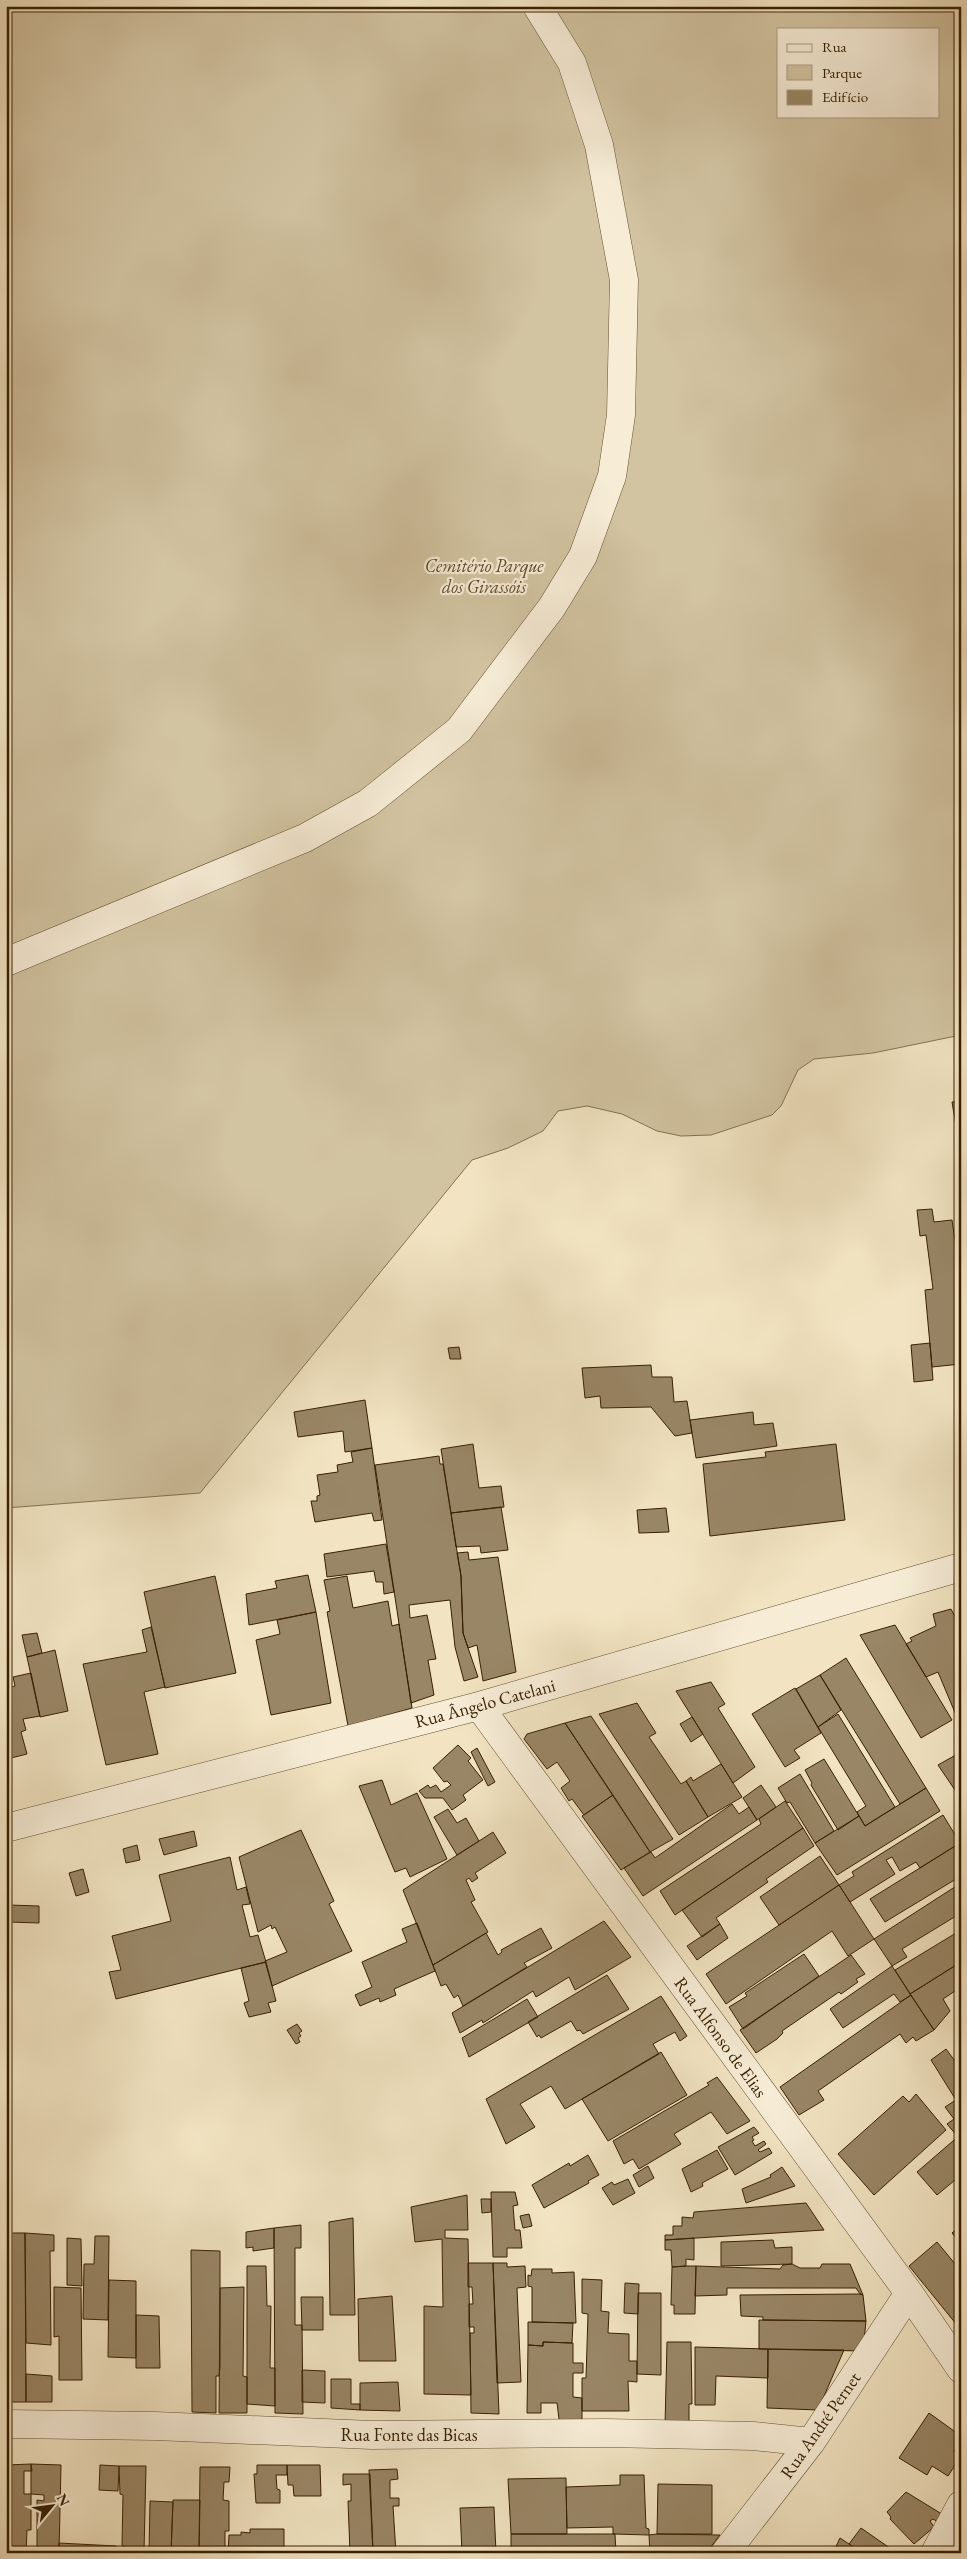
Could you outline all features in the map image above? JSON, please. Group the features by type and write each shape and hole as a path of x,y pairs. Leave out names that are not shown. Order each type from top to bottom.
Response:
{"street":[{"path":"6,962 305,838 368,804 459,730 552,607 582,556 612,476 621,415 624,280 599,145 572,63 537,6"},
{"name":"Rua Ângelo Catelani","path":"6,1828 479,1706 961,1566"},
{"name":"Rua Alfonso de Elias","path":"479,1706 909,2293 961,2369"},
{"name":"Rua André Pernet","path":"725,2553 812,2442 909,2293"},
{"name":"Rua Fonte das Bicas","path":"6,2424 155,2426 372,2435 606,2433 753,2436 812,2442"},
{"path":"935,2553 961,2506"}],"green space":[{"name":"Cemitério Parque dos Girassóis","path":"6,6 961,6 961,1035 873,1053 814,1059 798,1070 781,1106 772,1115 711,1135 681,1136 657,1131 622,1114 587,1106 558,1111 543,1131 508,1148 472,1160 200,1493 6,1508"}],"building":[{"path":"961,1101 961,1125 956,1126 952,1102"},
{"path":"932,1209 934,1222 952,1220 958,1260 961,1259 961,1364 932,1367 925,1290 933,1289 926,1235 920,1236 917,1210"},
{"path":"930,1343 933,1380 914,1382 911,1345"},
{"path":"459,1347 461,1359 450,1359 448,1348"},
{"path":"651,1365 652,1377 672,1377 674,1402 687,1401 692,1433 675,1436 651,1407 601,1408 600,1396 585,1398 582,1368"},
{"path":"365,1400 372,1448 345,1452 343,1431 298,1437 294,1412"},
{"path":"753,1412 754,1425 773,1423 777,1446 696,1458 690,1420"},
{"path":"473,1444 479,1488 501,1486 504,1507 451,1513 441,1449"},
{"path":"836,1444 845,1520 710,1536 703,1464 766,1457 765,1452"},
{"path":"372,1448 382,1520 374,1521 372,1513 315,1522 311,1501 317,1501 317,1496 320,1495 317,1475 338,1472 337,1465 353,1462 351,1452"},
{"path":"439,1456 440,1464 443,1464 461,1576 463,1633 478,1677 464,1681 455,1647 450,1600 409,1605 410,1618 427,1615 436,1659 428,1660 434,1695 411,1703 375,1465"},
{"path":"501,1507 508,1550 481,1553 480,1546 456,1547 451,1513"},
{"path":"666,1508 669,1532 639,1533 637,1510"},
{"path":"386,1544 394,1592 384,1594 383,1582 376,1582 374,1571 327,1577 324,1554"},
{"path":"468,1552 469,1560 498,1557 516,1672 483,1681 477,1645 468,1648 463,1633 461,1576 457,1553"},
{"path":"308,1575 316,1612 249,1625 246,1594 277,1588 275,1581"},
{"path":"215,1576 236,1673 165,1688 144,1592"},
{"path":"347,1576 353,1608 388,1601 392,1626 399,1624 412,1708 348,1726 327,1612 330,1611 324,1580"},
{"path":"951,1609 961,1628 961,1727 938,1672 926,1677 906,1644 912,1641 910,1638 936,1626 933,1614"},
{"path":"316,1612 331,1703 271,1715 256,1640 280,1634 277,1620"},
{"path":"895,1625 952,1720 921,1738 860,1635"},
{"path":"151,1627 165,1687 144,1692 158,1754 106,1765 83,1664 147,1652 142,1630"},
{"path":"37,1633 42,1653 27,1657 22,1635"},
{"path":"55,1650 68,1711 40,1717 27,1657"},
{"path":"846,1658 926,1788 900,1804 820,1675"},
{"path":"31,1673 40,1716 23,1719 26,1730 21,1732 27,1754 7,1759 6,1688 15,1686 13,1677"},
{"path":"820,1675 841,1710 818,1727 796,1689"},
{"path":"711,1682 725,1704 718,1708 755,1767 733,1783 676,1691"},
{"path":"795,1688 821,1733 794,1750 800,1758 785,1767 752,1714"},
{"path":"637,1703 656,1733 649,1737 681,1784 686,1781 708,1817 679,1835 599,1714"},
{"path":"838,1714 895,1807 865,1826 857,1812 866,1806 818,1727"},
{"path":"591,1716 673,1839 650,1852 565,1723"},
{"path":"692,1717 703,1734 691,1742 680,1724"},
{"path":"565,1723 613,1795 584,1815 572,1799 569,1801 561,1788 570,1781 557,1762 547,1769 524,1739 527,1734"},
{"path":"458,1745 471,1758 468,1761 483,1780 463,1795 466,1800 452,1810 443,1798 425,1798 419,1791 428,1785 430,1788 436,1785 441,1792 451,1785 447,1781 444,1782 433,1768"},
{"path":"477,1748 495,1782 488,1786 471,1752"},
{"path":"961,1752 961,1799 938,1765"},
{"path":"824,1759 859,1816 838,1830 811,1785 812,1783 805,1770"},
{"path":"721,1764 742,1797 708,1817 686,1781 691,1777 693,1781"},
{"path":"800,1774 834,1831 815,1843 790,1802 787,1803 778,1788"},
{"path":"382,1780 391,1805 417,1793 447,1859 410,1877 406,1868 395,1872 359,1786"},
{"path":"761,1785 776,1807 757,1820 743,1798"},
{"path":"926,1788 940,1811 837,1875 815,1843 859,1816 865,1826"},
{"path":"613,1795 650,1852 621,1870 582,1816"},
{"path":"785,1801 803,1828 675,1915 660,1891 761,1824 759,1819"},
{"path":"732,1804 739,1814 749,1807 757,1820 643,1896 624,1868 651,1852 655,1858"},
{"path":"448,1809 457,1823 466,1818 479,1841 457,1855 434,1817"},
{"path":"943,1815 960,1843 920,1868 916,1862 900,1871 892,1857 886,1860 895,1874 850,1902 839,1885 854,1876 852,1872"},
{"path":"803,1828 814,1846 766,1879 768,1882 716,1918 720,1924 702,1937 682,1910"},
{"path":"301,1830 334,1901 329,1904 352,1951 272,1986 265,1961 287,1952 275,1927 272,1929 271,1925 258,1932 239,1857"},
{"path":"194,1831 197,1846 164,1855 159,1839"},
{"path":"493,1832 506,1853 475,1873 478,1878 472,1882 469,1878 466,1880 475,1900 471,1902 488,1932 433,1965 403,1890"},
{"path":"960,1843 961,1876 885,1922 870,1899"},
{"path":"137,1845 140,1860 126,1863 123,1849"},
{"path":"820,1856 839,1885 779,1925 760,1897"},
{"path":"230,1857 237,1890 246,1887 250,1904 242,1905 250,1937 258,1935 266,1962 116,1999 109,1972 121,1970 112,1936 171,1921 159,1875"},
{"path":"83,1869 89,1892 76,1896 69,1873"},
{"path":"961,1883 961,1913 902,1949 907,1957 892,1966 874,1939"},
{"path":"839,1885 874,1939 848,1956 832,1931 726,2004 706,1974"},
{"path":"9,1905 39,1906 39,1923 9,1922"},
{"path":"604,1921 631,1957 575,1990 569,1977 536,1997 533,1991 483,2023 482,2020 460,2033 452,2013"},
{"path":"417,1923 435,1971 394,1989 396,1995 380,2002 379,1998 360,2006 355,1995 372,1987 362,1962 407,1942 402,1929"},
{"path":"720,1924 728,1938 697,1960 687,1946"},
{"path":"541,1928 552,1948 524,1963 527,1967 463,2006 458,1995 454,1998 446,1984 441,1986 433,1965 486,1933 498,1955 502,1952 501,1950"},
{"path":"961,1930 961,1962 910,1994 895,1970"},
{"path":"804,1954 819,1976 743,2029 729,2007 747,1996 745,1993"},
{"path":"851,1955 865,1974 856,1979 858,1982 841,1994 839,1992 782,2031 783,2033 777,2039 756,2053 740,2030"},
{"path":"266,1962 276,2001 268,2003 271,2012 249,2017 244,2003 249,2001 241,1968"},
{"path":"961,1962 961,1987 943,1999 950,2011 934,2030 910,1994"},
{"path":"892,1966 911,1995 900,2002 894,1994 843,2028 830,2009"},
{"path":"607,1975 629,2009 583,2034 580,2030 577,2031 571,2021 541,2038 539,2035 537,2037 528,2022"},
{"path":"911,1995 934,2030 916,2041 913,2037 906,2043 900,2034 818,2091 824,2100 799,2115 780,2087"},
{"path":"661,1996 687,2036 680,2041 675,2032 653,2044 659,2054 565,2109 551,2086 520,2104 535,2127 506,2144 486,2099"},
{"path":"527,1999 538,2017 469,2057 462,2038"},
{"path":"297,2024 302,2031 299,2033 301,2036 298,2038 300,2042 296,2044 287,2030"},
{"path":"946,2049 961,2069 961,2134 958,2137 947,2124 954,2119 945,2107 956,2100 931,2060"},
{"path":"661,2052 687,2095 608,2141 582,2099"},
{"path":"717,2077 750,2121 727,2134 711,2112 674,2134 681,2144 639,2169 633,2159 624,2164 613,2141 709,2085 707,2083"},
{"path":"916,2094 946,2130 874,2195 838,2154 903,2096 909,2102"},
{"path":"754,2127 759,2133 752,2137 755,2146 764,2141 766,2144 758,2150 760,2152 769,2148 772,2153 735,2175 718,2147"},
{"path":"961,2134 961,2175 937,2195 917,2172"},
{"path":"717,2150 728,2169 702,2183 703,2186 691,2192 682,2169"},
{"path":"588,2155 599,2175 588,2181 589,2183 544,2208 532,2185 569,2163 570,2166"},
{"path":"648,2166 654,2178 639,2187 633,2175"},
{"path":"782,2167 795,2186 746,2203 742,2189 771,2177 770,2175"},
{"path":"628,2179 635,2193 613,2205 602,2188 612,2182 614,2185"},
{"path":"491,2192 515,2192 518,2205 513,2206 515,2230 520,2230 522,2248 507,2248 507,2257 493,2257"},
{"path":"467,2195 468,2230 445,2230 445,2238 468,2239 471,2395 424,2394 424,2306 443,2307 442,2239 415,2242 411,2207"},
{"path":"481,2199 491,2199 491,2212 482,2213"},
{"path":"806,2203 824,2230 665,2240 665,2235 673,2235 673,2226 682,2226 682,2217 693,2218 694,2212"},
{"path":"529,2214 532,2226 523,2228 520,2216"},
{"path":"353,2218 355,2315 330,2315 329,2222"},
{"path":"301,2225 301,2248 295,2248 295,2325 302,2325 303,2414 275,2413 274,2228"},
{"path":"961,2225 961,2244 952,2233"},
{"path":"274,2228 274,2248 253,2251 253,2247 246,2248 246,2232"},
{"path":"6,2233 25,2233 26,2402 6,2402"},
{"path":"25,2233 54,2235 54,2251 50,2251 51,2345 26,2343"},
{"path":"95,2236 109,2236 108,2320 83,2319 84,2264 94,2264"},
{"path":"67,2238 81,2239 82,2286 67,2285"},
{"path":"694,2238 694,2260 686,2259 686,2266 672,2267 671,2250 665,2250 665,2240"},
{"path":"773,2240 775,2248 792,2247 792,2264 721,2266 721,2242"},
{"path":"937,2242 956,2265 961,2261 961,2330 909,2266"},
{"path":"191,2250 220,2251 220,2367 219,2376 216,2376 216,2413 192,2412"},
{"path":"468,2263 493,2263 499,2414 471,2413 470,2333 474,2333 474,2327 469,2327 469,2304 473,2304 472,2287 468,2287"},
{"path":"493,2263 507,2263 507,2267 525,2266 526,2287 517,2288 521,2382 497,2383"},
{"path":"792,2264 800,2268 820,2268 822,2264 850,2264 863,2295 856,2288 727,2288 727,2295 695,2296 696,2266 780,2269 783,2265"},
{"path":"247,2266 266,2266 267,2306 271,2306 270,2368 275,2368 275,2406 247,2404"},
{"path":"696,2266 695,2314 674,2314 674,2305 671,2305 672,2267"},
{"path":"532,2269 552,2269 552,2273 574,2272 576,2323 532,2322 532,2287 528,2286 528,2275 531,2276"},
{"path":"582,2279 602,2280 601,2311 609,2312 608,2333 629,2334 629,2361 637,2361 637,2382 628,2381 629,2411 582,2411 582,2378 586,2378 588,2314 582,2313"},
{"path":"109,2280 136,2281 136,2358 108,2357"},
{"path":"625,2283 639,2284 638,2314 624,2313"},
{"path":"54,2287 81,2288 82,2380 59,2380 59,2336 54,2337"},
{"path":"244,2287 243,2376 247,2377 247,2413 219,2413 220,2288"},
{"path":"638,2293 661,2293 661,2375 637,2374"},
{"path":"740,2295 863,2295 866,2321 763,2320 763,2317 741,2316"},
{"path":"392,2296 396,2361 359,2361 358,2299"},
{"path":"301,2297 323,2297 323,2330 302,2330"},
{"path":"136,2315 159,2316 160,2368 136,2368"},
{"path":"759,2320 866,2321 863,2351 759,2349"},
{"path":"528,2322 573,2323 572,2343 543,2342 543,2346 528,2345"},
{"path":"543,2342 573,2343 573,2363 583,2363 583,2373 573,2373 573,2397 582,2398 582,2428 560,2427 557,2403 541,2403 541,2413 527,2413 528,2345 543,2346"},
{"path":"667,2342 691,2342 692,2404 689,2404 689,2427 665,2427"},
{"path":"695,2347 768,2349 768,2378 716,2376 715,2405 695,2405"},
{"path":"768,2349 844,2350 818,2410 767,2408"},
{"path":"302,2370 325,2371 325,2403 302,2402"},
{"path":"26,2374 52,2376 52,2402 26,2402"},
{"path":"331,2379 351,2379 351,2404 360,2404 360,2410 331,2408"},
{"path":"398,2382 400,2411 360,2410 360,2383"},
{"path":"929,2413 961,2436 961,2441 954,2451 961,2456 948,2476 932,2466 927,2475 899,2458"},
{"path":"31,2464 61,2465 59,2553 37,2553 37,2500 44,2501 44,2495 31,2494"},
{"path":"31,2464 32,2471 24,2471 24,2494 31,2494 31,2530 27,2530 26,2553 6,2553 6,2465"},
{"path":"100,2465 119,2466 118,2491 99,2490"},
{"path":"257,2465 287,2465 287,2475 276,2475 277,2489 280,2490 280,2503 256,2503 254,2474 257,2474"},
{"path":"287,2465 320,2465 321,2496 294,2496 293,2485 288,2485"},
{"path":"119,2466 146,2466 144,2553 124,2553 125,2546 122,2546 123,2495 120,2494"},
{"path":"200,2467 230,2467 229,2482 224,2482 223,2500 229,2501 229,2531 225,2531 225,2553 199,2553"},
{"path":"397,2469 398,2479 390,2480 390,2498 399,2498 399,2506 393,2506 396,2553 373,2553 369,2470"},
{"path":"343,2474 370,2474 373,2553 350,2553 348,2501 351,2501 351,2484 343,2485"},
{"path":"620,2475 644,2475 646,2528 649,2529 649,2535 613,2534 613,2527 567,2528 566,2487 620,2485"},
{"path":"566,2478 567,2534 511,2534 508,2479"},
{"path":"658,2484 712,2485 712,2534 657,2534"},
{"path":"906,2492 945,2516 942,2524 933,2519 930,2521 934,2527 914,2544 890,2519 891,2517 887,2512"},
{"path":"173,2500 200,2500 199,2553 171,2553"},
{"path":"150,2501 173,2502 171,2553 149,2553"},
{"path":"494,2507 496,2553 462,2553 460,2508"},
{"path":"861,2528 897,2553 861,2553 849,2544"},
{"path":"250,2529 284,2529 284,2553 228,2553 229,2535 241,2535 241,2532 250,2533"},
{"path":"511,2534 615,2534 616,2553 511,2553"},
{"path":"649,2535 720,2535 706,2553 650,2553"},
{"path":"840,2538 849,2544 861,2553 833,2553"},
{"path":"59,2543 116,2546 116,2553 59,2553"}]}
